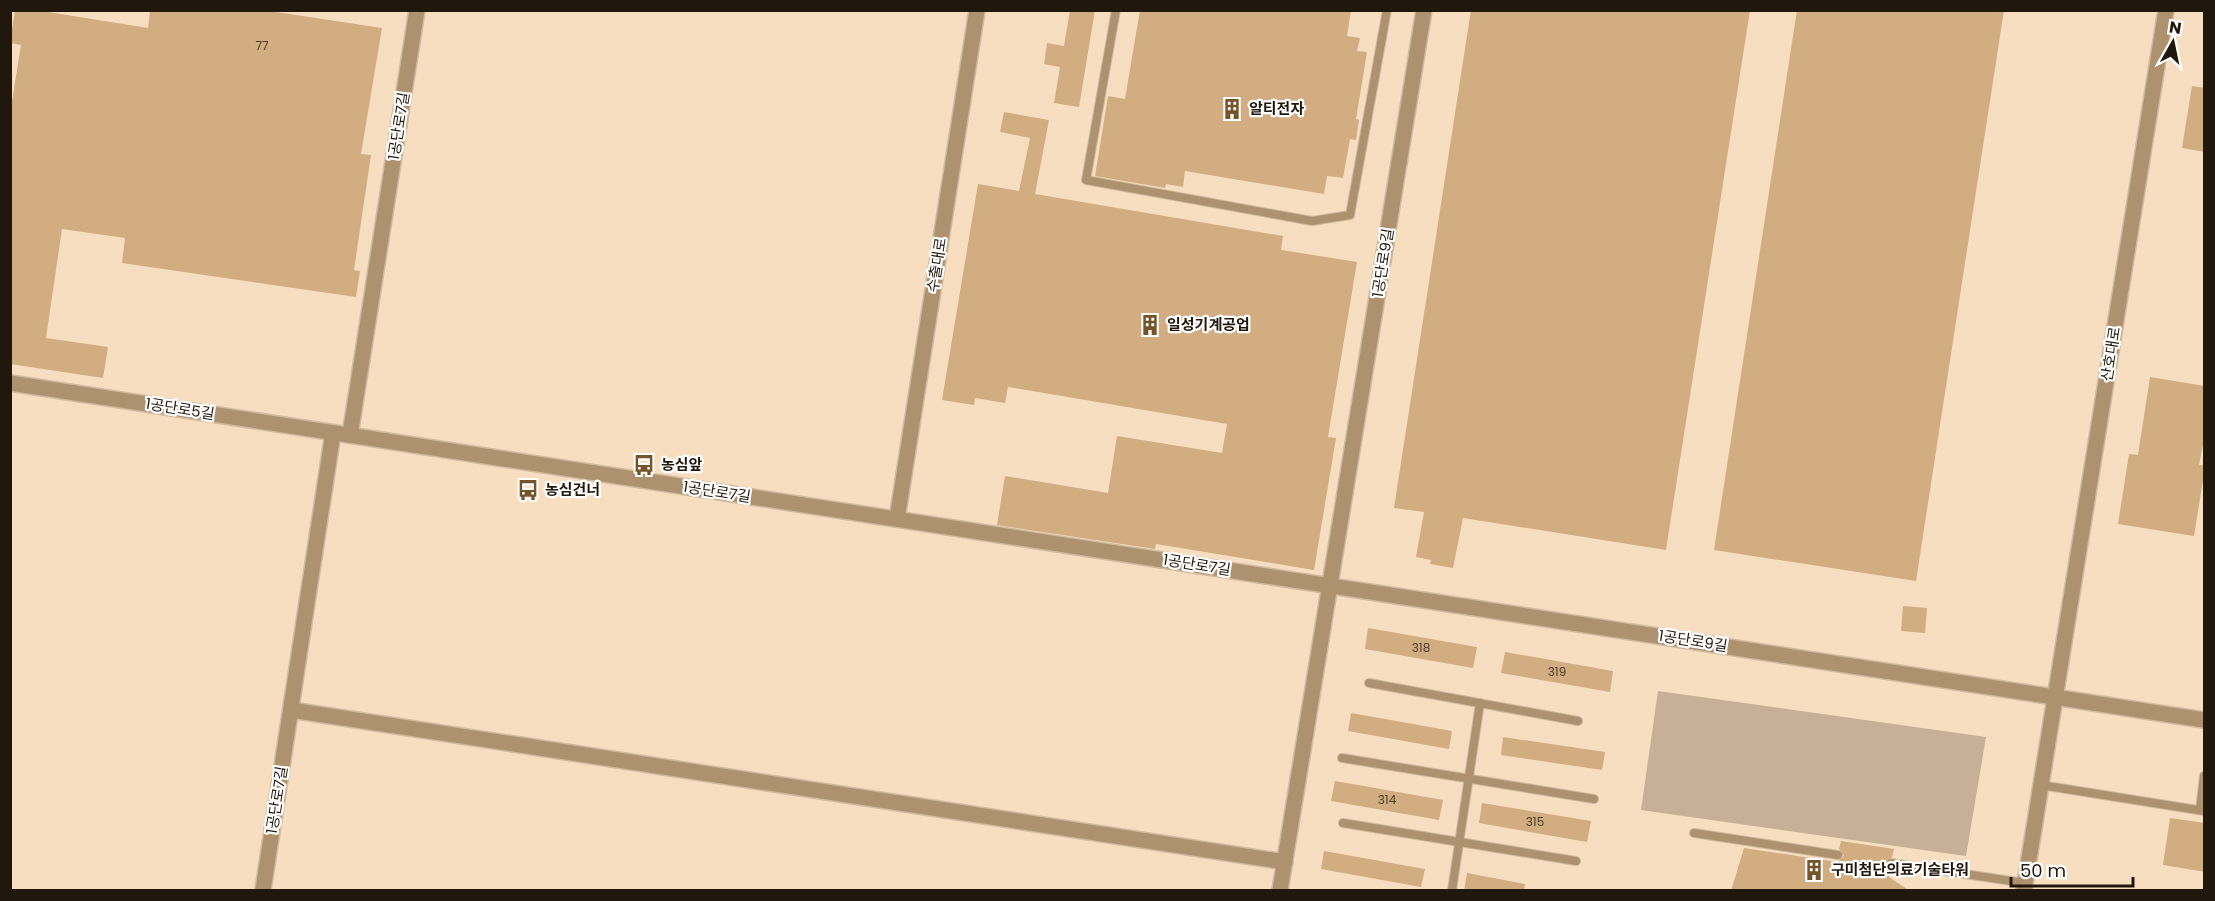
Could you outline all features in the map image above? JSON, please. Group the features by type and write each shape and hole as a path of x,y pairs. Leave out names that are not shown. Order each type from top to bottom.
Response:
{"street":[{"name":"1공단로7길","path":"417,10 350,435 1330,586"},
{"name":"수출대로","path":"897,519 977,10"},
{"name":"1공단로9길","path":"1280,891 1424,10"},
{"name":"산호대로","path":"2025,887 2166,10"},
{"name":"1공단로5길","path":"10,383 350,435"},
{"name":"1공단로7길","path":"263,891 333,433"},
{"name":"1공단로9길","path":"1330,586 2055,697"},
{"path":"2055,697 2205,720"},
{"path":"291,710 1285,862"}],"lane":[{"path":"1116,10 1086,180 1312,221 1350,215 1387,10"},
{"path":"1369,683 1578,721"},
{"path":"1452,891 1480,703"},
{"path":"1342,758 1594,799"},
{"path":"2041,785 2202,810 2205,776"},
{"path":"1343,823 1576,861"},
{"path":"1694,833 1839,855"},
{"path":"1892,863 2025,887"}],"shaded area":[{"path":"1658,691 1986,737 1966,856 1641,810"}],"building":[{"path":"15,10 36,10 148,28 150,10 263,10 382,28 361,154 371,155 354,270 360,271 356,297 122,263 125,238 62,229 46,338 108,347 103,378 10,364 10,114 21,45 10,43"},
{"path":"1070,10 1095,10 1079,107 1054,103 1060,67 1044,64 1047,43 1064,46"},
{"name":"알티전자","path":"1140,10 1351,10 1347,36 1360,38 1357,51 1367,52 1356,119 1359,120 1356,140 1350,139 1343,178 1327,176 1324,194 1185,171 1183,187 1166,184 1165,188 1095,176 1108,96 1125,99"},
{"path":"1471,10 1750,10 1666,550 1463,518 1453,568 1430,564 1431,560 1416,557 1424,512 1394,508"},
{"path":"1797,10 2004,10 1916,581 1714,550"},
{"path":"2192,86 2205,88 2205,152 2182,148"},
{"name":"일성기계공업","path":"1004,112 1049,120 1035,194 1283,236 1281,250 1357,262 1328,437 1336,438 1314,570 1156,544 1155,549 997,525 1005,476 1108,493 1117,436 1222,453 1227,424 1008,387 1005,403 975,398 974,405 942,400 978,184 1019,191 1030,138 1000,132"},
{"path":"2150,377 2205,386 2205,434 2199,465 2205,465 2205,468 2194,536 2118,524 2129,454 2138,455"},
{"path":"1903,606 1927,608 1925,633 1901,631"},
{"path":"1368,628 1477,647 1473,668 1365,649"},
{"path":"1505,652 1613,671 1610,692 1501,673"},
{"path":"1351,713 1452,731 1449,749 1348,731"},
{"path":"1503,737 1605,752 1602,770 1501,755"},
{"path":"1335,781 1443,800 1439,820 1331,801"},
{"path":"1482,803 1591,821 1587,842 1479,823"},
{"path":"2170,818 2205,823 2205,872 2163,865"},
{"name":"구미첨단의료기술타워","path":"1841,841 1894,849 1892,857 1885,863 1891,869 1889,877 1910,891 1731,891 1744,848 1837,862 1844,856 1839,849"},
{"path":"1324,851 1425,869 1421,887 1321,869"},
{"path":"1467,873 1525,884 1524,891 1464,891"}],"place":[{"name":"알티전자","path":"1232,109"},
{"name":"일성기계공업","path":"1150,325"},
{"name":"농심앞","path":"644,465"},
{"name":"농심건너","path":"528,490"},
{"name":"구미첨단의료기술타워","path":"1814,870"}]}
